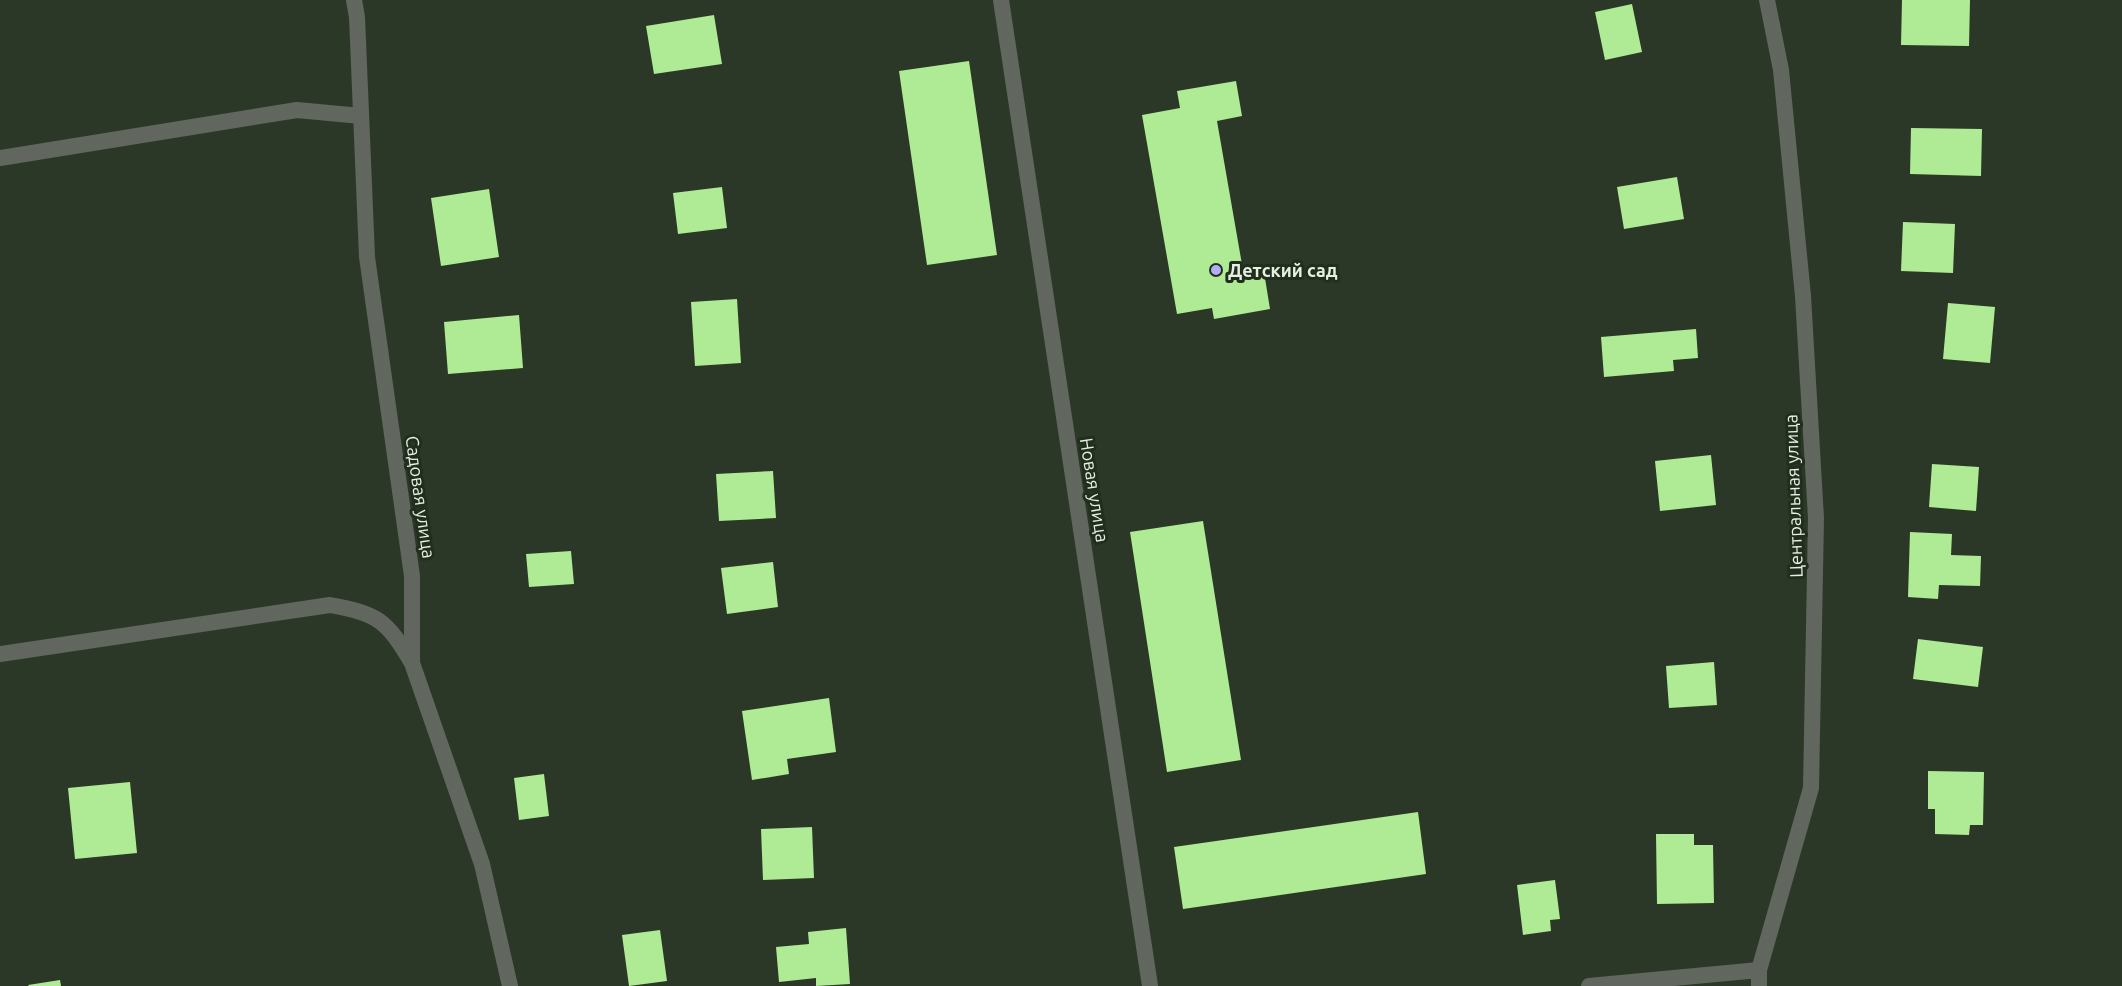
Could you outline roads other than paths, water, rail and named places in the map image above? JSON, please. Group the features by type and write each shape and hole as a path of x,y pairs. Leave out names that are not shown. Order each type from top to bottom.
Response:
{"street":[{"name":"Садовая улица","path":"354,0 357,17 367,257 412,576 412,663 482,864 510,986"},
{"name":"Новая улица","path":"1001,0 1150,986"},
{"name":"Центральная улица","path":"1759,978 1811,788 1816,518 1802,284 1781,70 1767,0"},
{"path":"0,158 297,110 361,116"},
{"path":"0,654 330,604 365,611 391,628 412,663"},
{"path":"1588,986 1759,978"}],"place":[{"name":"Детский сад","path":"1216,270"}]}
